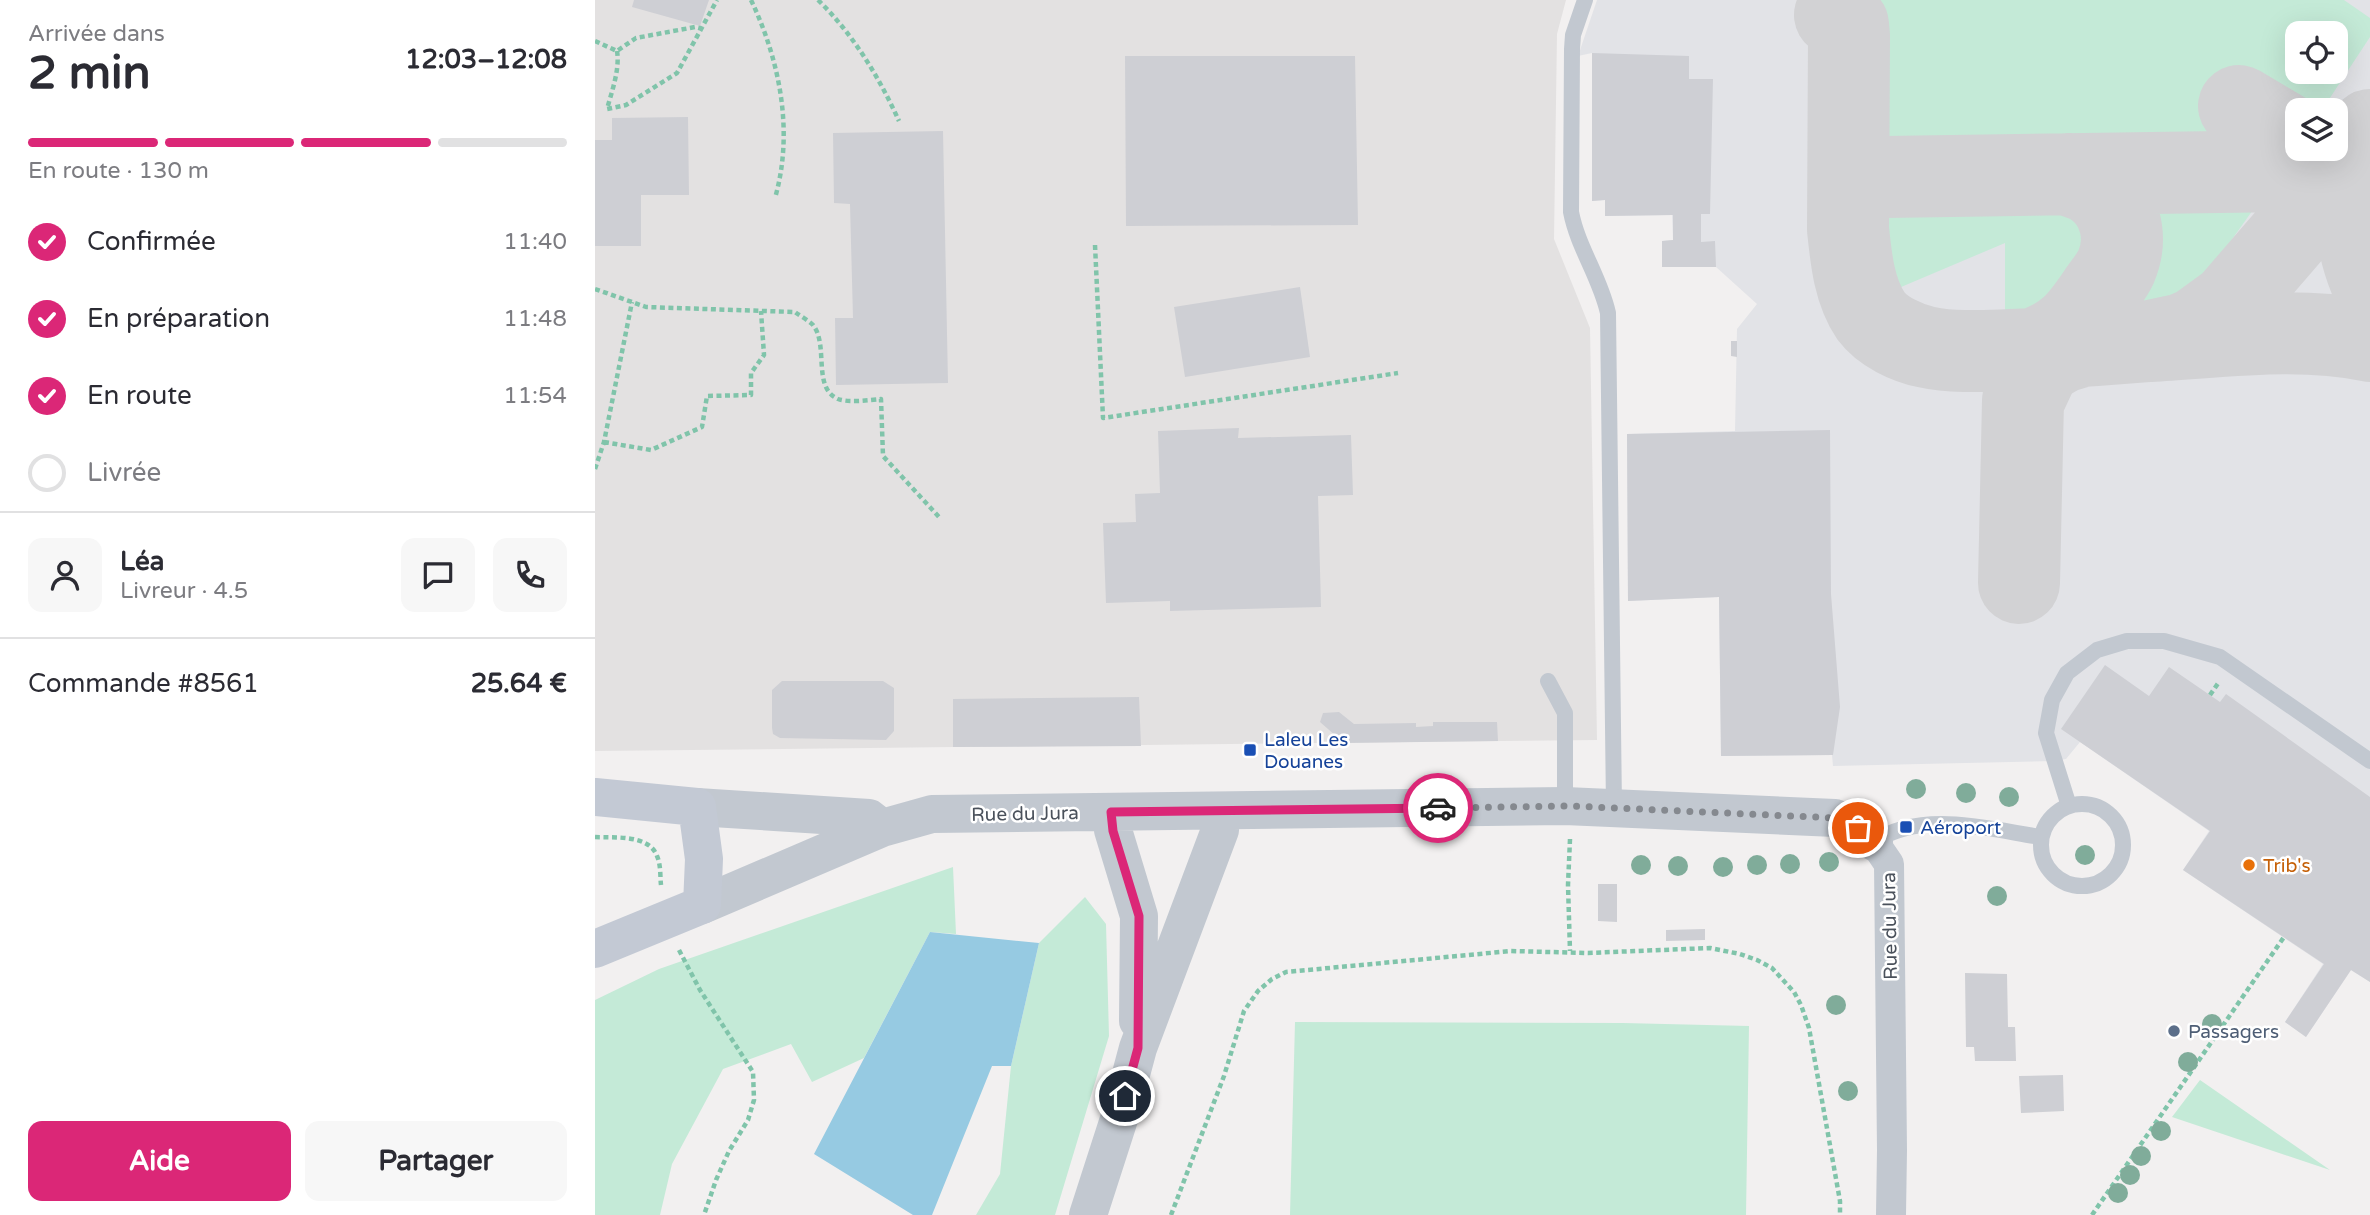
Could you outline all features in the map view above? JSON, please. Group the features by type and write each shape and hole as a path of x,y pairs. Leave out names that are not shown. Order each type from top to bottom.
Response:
{"main road":[{"path":"595,948 685,912 704,859 697,807 611,794"}],"street":[{"name":"Rue du Jura","path":"685,912 882,828 932,814 1568,806 1835,818 1858,828 1874,842 1889,863 1891,1215"},
{"path":"697,807 869,818 882,828"},
{"path":"1088,1215 1119,1119 1138,1048 1220,830 1221,811"},
{"path":"1111,812 1113,831 1139,916 1138,1048"}],"lane":[{"path":"1585,0 1573,36 1572,49 1571,212 1575,234 1600,285 1608,313 1614,808"},
{"path":"2069,806 2046,733 2052,700 2067,673 2097,650 2127,640 2164,641 2220,657 2370,761"},
{"path":"1548,681 1565,713 1568,806"},
{"path":"2083,804 2097,807 2109,814 2123,839 2117,868 2094,885 2080,887 2060,880 2045,865 2040,851 2044,827 2056,813 2069,806 2083,804"},
{"path":"1874,842 1888,833 1922,824 1954,824 2041,837"}],"path":[{"path":"617,51 614,86 607,109 627,105 677,73 717,0"},
{"path":"751,0 764,29 782,93 782,173 775,198"},
{"path":"818,0 838,20 866,59 899,121"},
{"path":"617,51 636,38 695,27 703,29"},
{"path":"595,41 617,51"},
{"path":"1095,245 1103,418 1398,373"},
{"path":"595,289 646,307 795,312 812,324 822,343 822,378 830,394 840,400 881,399 883,456 939,517"},
{"path":"595,469 604,442 632,302"},
{"path":"604,442 651,450 702,427 707,396 751,395 751,373 764,355 761,310"},
{"path":"1568,806 1570,951"},
{"path":"595,837 633,839 654,850 658,858 662,895 685,912 675,942 700,990 753,1072 754,1100 748,1120 720,1170 704,1215"},
{"path":"2092,1215 2284,937"},
{"path":"1171,1215 1224,1076 1239,1023 1253,997 1272,979 1286,972 1419,961 1467,954 1710,948 1757,960 1772,968 1785,980 1801,1005 1809,1028 1840,1215"}],"shaded area":[{"path":"595,0 1566,0 1557,34 1554,239 1590,328 1597,740 595,751"},
{"path":"1597,0 2370,0 2370,982 2351,970 2306,1037 2285,1022 2323,964 2183,870 2209,831 2080,742 2066,759 2053,761 1833,766 1832,755 1721,756 1719,597 1628,601 1627,434 1735,431 1737,329 1757,304 1716,267 1662,267 1662,241 1673,240 1672,215 1605,216 1605,200 1592,201 1592,53 1578,56"}],"green space":[{"path":"1861,0 2344,0 2370,18 2370,37 2348,70 2348,21 2285,21 2285,84 2339,84 2330,98 2289,98 2261,78 2220,137 2277,176 2206,276 2178,308 2005,323 2005,243 1894,290 1885,284 1879,271"},
{"path":"953,867 956,934 930,932 864,1058 812,1082 791,1044 723,1069 672,1164 660,1215 595,1215 595,1000 659,969"},
{"path":"1085,897 1106,924 1109,1036 1055,1215 976,1215 1000,1174 1011,1066 1039,943"},
{"path":"1295,1022 1749,1026 1746,1215 1290,1215"},
{"path":"2200,1080 2330,1170 2172,1117"}],"water":[{"path":"930,932 1039,943 1011,1066 992,1066 932,1215 913,1215 814,1154"}],"building":[{"path":"634,0 709,0 700,26 632,7"},
{"path":"1592,53 1689,56 1689,79 1713,79 1710,214 1701,214 1701,242 1715,241 1716,267 1662,267 1662,241 1673,240 1673,215 1605,216 1605,200 1592,201"},
{"path":"1125,56 1355,56 1358,225 1126,226"},
{"path":"688,117 689,195 641,195 641,246 595,246 595,140 612,140 612,118"},
{"path":"943,131 948,383 836,385 835,318 853,318 850,204 834,203 833,133"},
{"path":"1300,287 1310,357 1185,377 1174,307"},
{"path":"1731,341 1737,341 1737,357 1731,356"},
{"path":"1239,428 1238,438 1351,435 1353,495 1318,496 1321,607 1170,611 1170,601 1106,603 1103,523 1136,522 1135,494 1160,493 1158,431"},
{"path":"1830,430 1831,594 1840,707 1833,755 1721,756 1719,597 1628,601 1627,434"},
{"path":"2105,665 2149,696 2169,667 2220,702 2226,694 2370,797 2370,982 2351,970 2306,1037 2285,1022 2324,964 2183,870 2210,831 2061,729"},
{"path":"782,681 883,681 894,688 894,731 886,740 780,738 773,734 772,728 772,690"},
{"path":"1139,697 1141,746 953,747 953,699"},
{"path":"1339,712 1354,724 1416,723 1416,727 1433,726 1433,722 1497,722 1498,741 1344,743 1320,722 1323,713"},
{"path":"1598,884 1617,884 1617,922 1598,921"},
{"path":"1705,929 1705,940 1666,941 1666,930"},
{"path":"1965,973 2007,974 2008,1027 2015,1027 2016,1061 1975,1061 1974,1047 1966,1047"},
{"path":"2063,1075 2064,1111 2021,1113 2019,1076"}],"taxiway":[{"path":"1835,15 1848,25 1849,36 1850,251 1861,296 1876,322 1911,343 1947,350 2011,350 2150,341"},
{"path":"2239,106 2285,133"},
{"path":"2370,130 2313,208 2230,304 2197,328 2150,341 2288,333 2370,341"},
{"path":"2370,137 2360,172 2356,208 2359,244 2370,279"},
{"path":"1885,177 2296,171 2328,165 2359,146"},
{"path":"2034,349 2064,334 2078,321 2112,274 2120,256 2122,233 2116,211 2110,201 2093,185 2068,174"},
{"path":"2019,583 2023,401 2038,369 2062,352 2082,346"}],"way so far":[{"path":"1438,808 1565,806 1835,818 1858,828"}],"place":[{"name":"Laleu Les Douanes","path":"1250,750"},
{"name":"Aéroport","path":"1906,827"},
{"name":"Trib's","path":"2249,865"},
{"name":"Passagers","path":"2174,1031"}],"route":[{"path":"1125,1096 1138,1048 1139,916 1113,831 1111,812 1438,808"}]}
